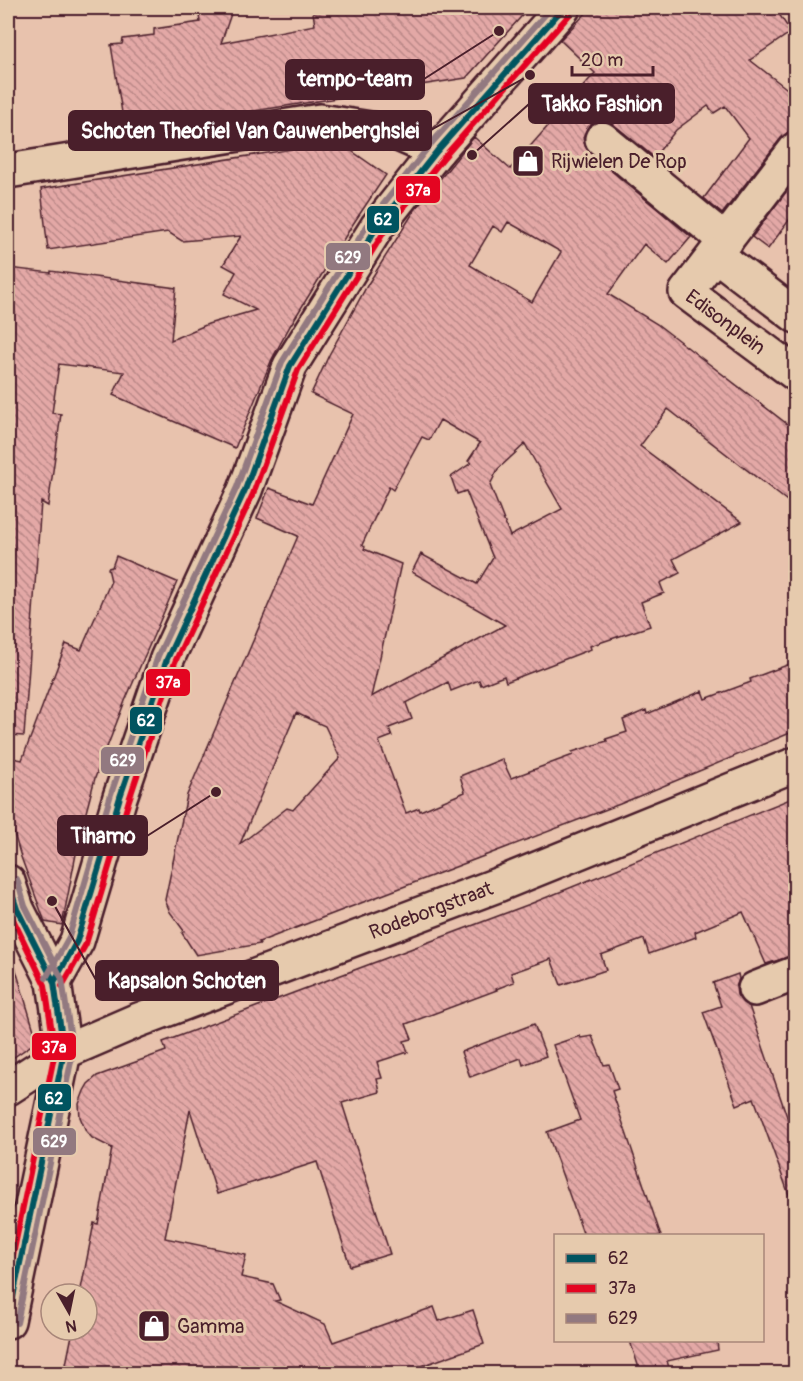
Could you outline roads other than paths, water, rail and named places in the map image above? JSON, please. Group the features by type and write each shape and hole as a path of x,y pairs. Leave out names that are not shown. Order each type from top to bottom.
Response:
{"street":[{"path":"54,982 77,941 120,797 167,659 245,490 290,366 377,227 437,151 563,8"},
{"path":"8,171 320,121 396,133 437,151"},
{"name":"Edisonplein","path":"602,139 795,316"},
{"path":"721,248 795,150"},
{"name":"Edisonplein","path":"721,248 686,292 795,374"},
{"name":"Rodeborgstraat","path":"8,1088 64,1052 136,1021 510,880 795,764"},
{"path":"8,882 17,909 54,982 64,1052 8,1321"},
{"path":"755,989 795,973"}],"place":[{"name":"tempo-team","path":"499,31"},
{"name":"Schoten Theofiel Van Cauwenberghslei","path":"530,75"},
{"name":"Takko Fashion","path":"472,155"},
{"name":"Rijwielen De Rop","path":"528,161"},
{"name":"Tihamo","path":"216,792"},
{"name":"Kapsalon Schoten","path":"52,901"},
{"name":"Gamma","path":"154,1326"}]}
